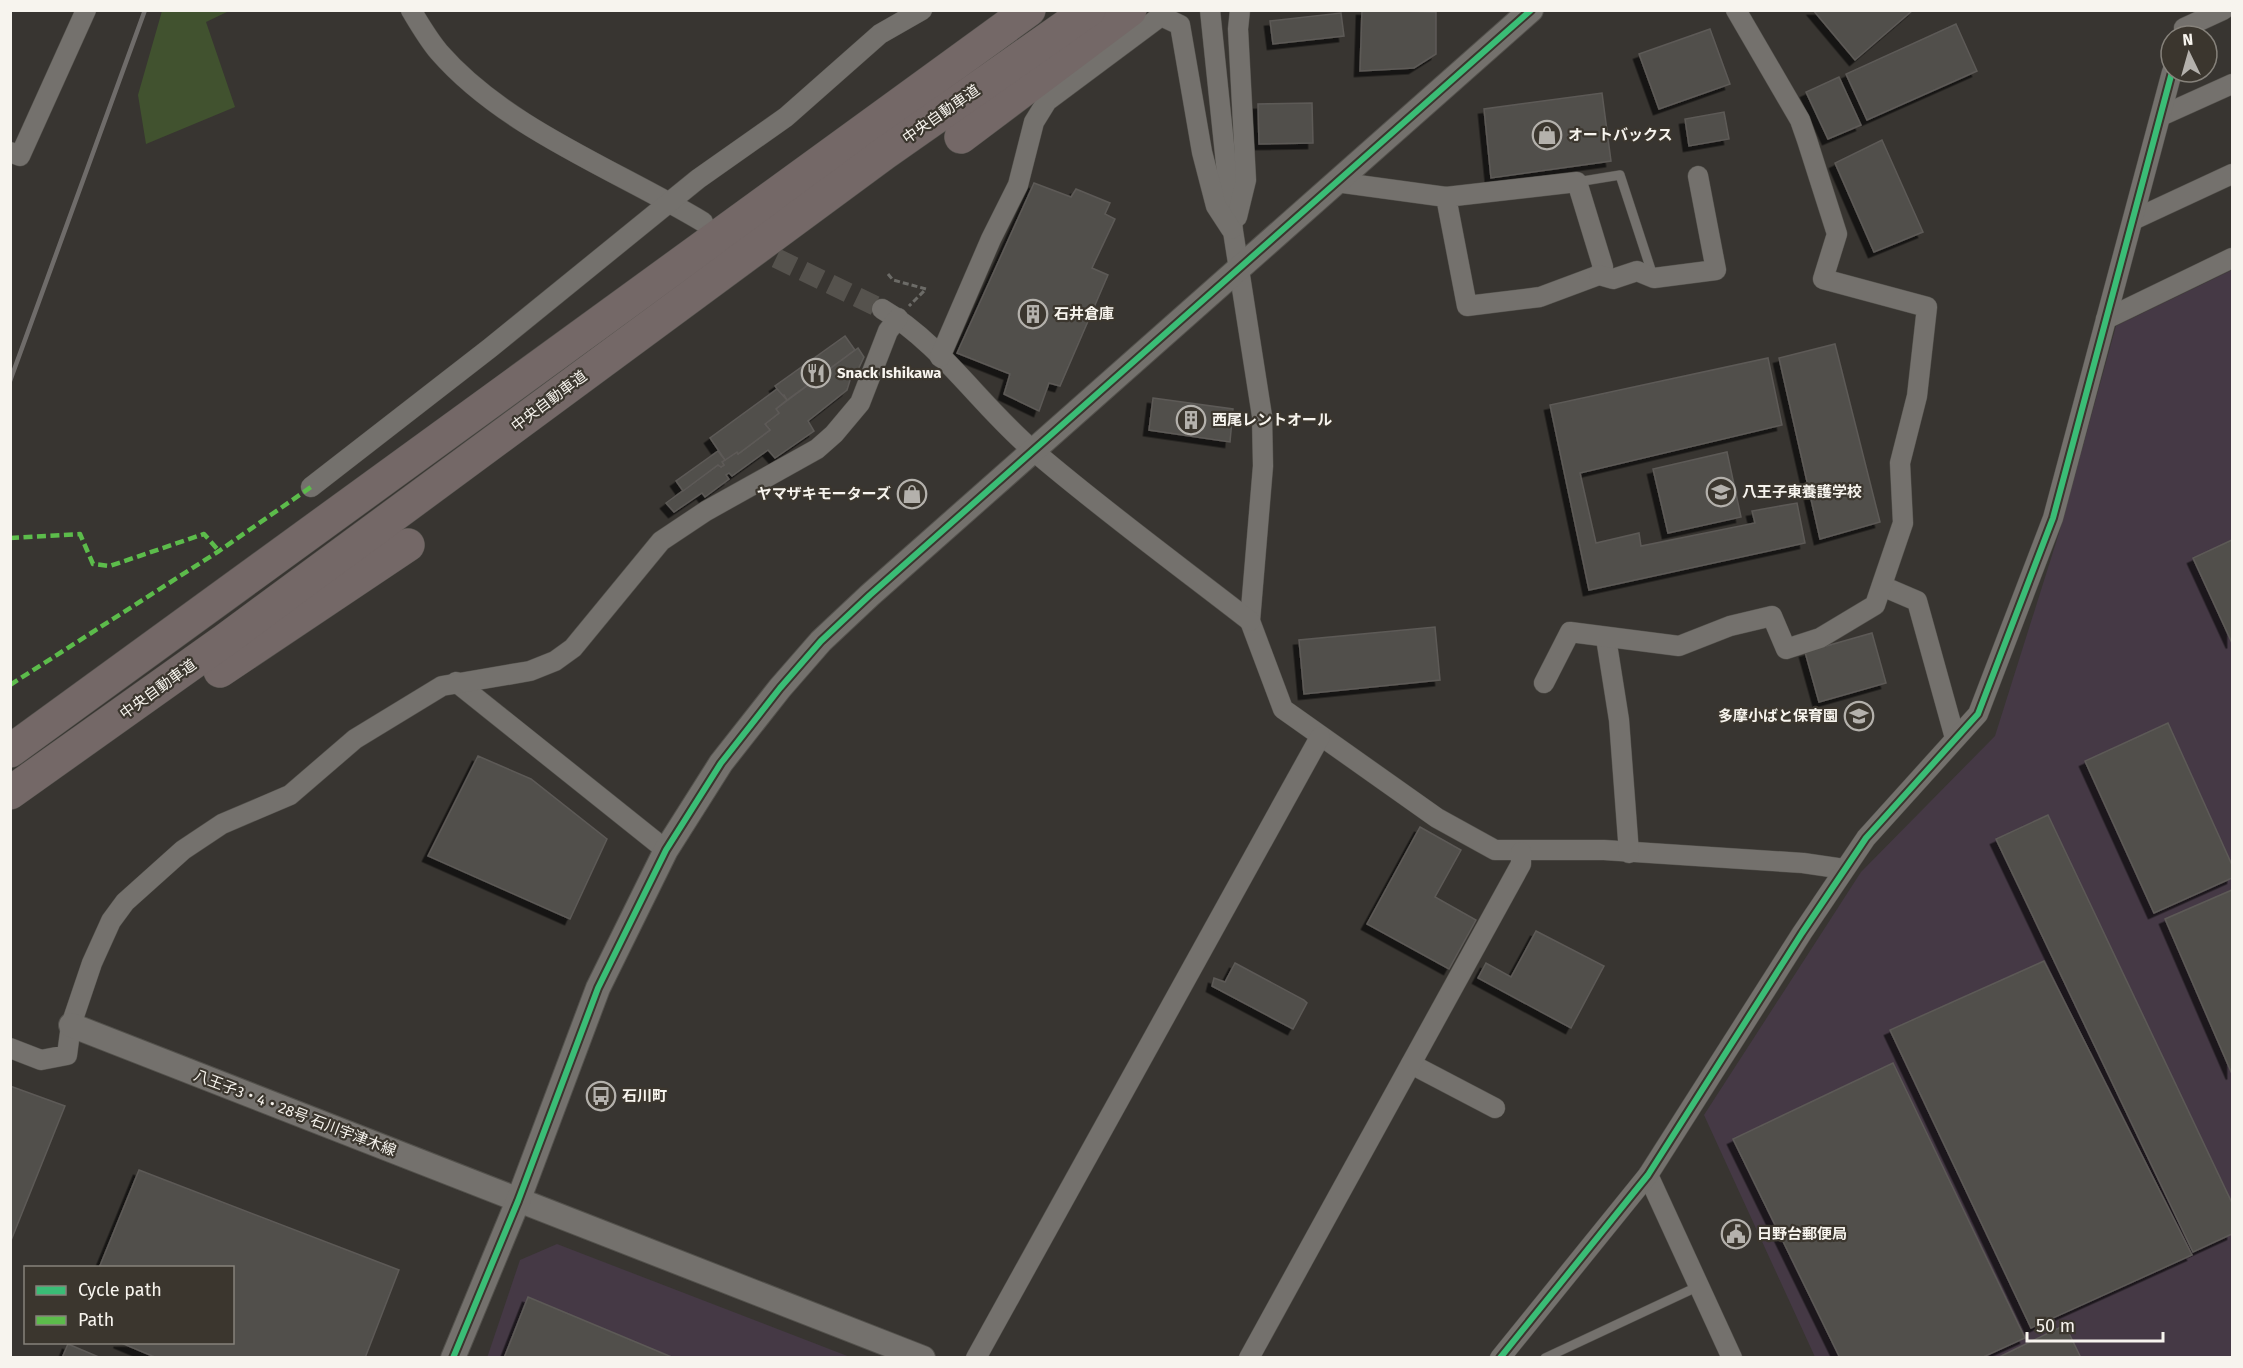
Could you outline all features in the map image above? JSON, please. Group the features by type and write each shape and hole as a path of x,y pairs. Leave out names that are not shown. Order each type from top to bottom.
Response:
{"highway":[{"path":"825,156 1004,10"},
{"path":"10,751 399,471 825,156 1029,10"},
{"name":"中央自動車道","path":"10,793 235,633 885,153 1089,10"},
{"path":"961,137 1130,10"},
{"path":"10,799 168,706 408,544"}],"street":[{"path":"10,152 20,156 86,10"},
{"path":"411,10 441,55 482,91 565,147 703,222"},
{"path":"311,487 671,203 698,178 786,117 880,34 921,10"},
{"path":"1210,10 1233,231 1257,372 1263,466 1250,621 1283,709 1437,818 1486,848 1521,852 1604,850 1803,863 1844,869"},
{"path":"1233,231 1246,180 1238,29 1240,10"},
{"path":"453,1358 518,1200 598,988 666,850 721,763 780,688 821,641 912,557 1531,10"},
{"path":"1544,683 1570,632 1679,646 1730,626 1772,616 1786,649 1820,638 1875,605 1903,523 1900,463 1917,396 1927,307 1822,279 1837,234 1807,140 1795,111 1736,10"},
{"path":"2188,24 2223,10"},
{"path":"940,357 991,239 1018,185 1034,122 1047,101 1161,16 1180,25 1202,152 1216,206 1233,231"},
{"path":"1500,1358 1648,1175 1866,838 1978,714 2053,518 2169,84"},
{"path":"2161,116 2232,84"},
{"path":"2133,220 2232,174"},
{"path":"1446,197 1467,306 1540,297 1599,275 1613,279 1637,271 1654,278 1716,270 1698,176"},
{"path":"1336,182 1446,197 1577,182 1603,267 1599,275"},
{"path":"2106,319 2232,258"},
{"path":"890,314 940,357 1033,451 1250,621"},
{"path":"10,1048 41,1060 67,1055 71,1025 92,963 111,921 125,902 157,872 203,835 290,795 355,739 442,686 530,672 555,661 573,648 661,541 706,512 817,449 860,403 888,331 890,314"},
{"path":"1882,586 1917,601 1956,738"},
{"path":"1606,638 1619,720 1629,853"},
{"path":"456,682 666,850"},
{"path":"976,1358 1320,737"},
{"path":"1249,1358 1521,864 1521,852"},
{"name":"八王子3・4・28号 石川宇津木線","path":"71,1025 923,1358"},
{"path":"1411,1064 1495,1108"},
{"path":"1648,1175 1699,1286 1726,1356"}],"lane":[{"path":"1577,182 1620,175 1654,278"},
{"path":"1545,1358 1699,1286"}],"path":[{"path":"888,274 893,280 926,289 890,314"}],"shaded area":[{"path":"2232,270 2232,1357 1815,1357 1704,1115 1861,872 1995,736 2059,533 2116,326"},
{"path":"557,1244 850,1357 487,1358 520,1260"}],"green space":[{"path":"162,11 229,11 206,22 235,107 146,144 138,95"}],"building":[{"path":"1362,10 1436,12 1436,54 1414,68 1360,71"},
{"path":"1813,10 1913,10 1855,60"},
{"path":"1341,13 1344,36 1273,44 1270,21"},
{"path":"1956,24 1977,71 1867,120 1846,74"},
{"path":"1710,29 1730,84 1659,109 1639,54"},
{"path":"1839,77 1861,125 1828,139 1806,92"},
{"name":"オートバックス","path":"1602,93 1611,161 1491,178 1484,109"},
{"path":"1312,103 1313,143 1259,144 1258,104"},
{"path":"1724,112 1729,139 1689,146 1685,119"},
{"path":"1882,140 1923,232 1874,252 1835,163"},
{"name":"石井倉庫","path":"1034,183 1071,197 1076,189 1110,203 1105,214 1115,219 1092,268 1108,275 1060,386 1049,383 1039,411 1004,394 1010,374 957,353"},
{"path":"845,336 855,350 787,400 784,395 782,396 775,386"},
{"path":"1835,344 1880,522 1820,539 1779,358"},
{"path":"858,348 864,357 856,374 851,377 847,390 808,421 814,431 775,458 768,450 732,476 729,473 726,475 729,479 705,497 702,493 674,512 666,503 718,465 721,467 724,465 722,462 737,452 738,454 770,430 765,424 779,413 776,409"},
{"path":"1768,358 1782,425 1580,473 1596,543 1639,533 1641,546 1755,523 1752,511 1797,503 1805,543 1589,590 1550,405"},
{"path":"777,389 787,400 776,409 779,413 765,424 770,430 738,454 737,452 725,460 710,438"},
{"name":"西尾レントオール","path":"1153,398 1233,409 1230,442 1149,430"},
{"path":"718,451 725,460 722,462 724,465 721,467 718,465 683,491 676,481"},
{"path":"1727,452 1741,517 1668,533 1653,469"},
{"path":"2232,540 2232,643 2193,558"},
{"path":"1435,627 1440,680 1304,694 1299,640"},
{"path":"1872,633 1886,683 1819,702 1805,652"},
{"path":"2168,723 2232,865 2232,878 2154,913 2085,761"},
{"path":"478,756 531,779 607,839 570,919 428,856"},
{"path":"2048,815 2232,1203 2232,1234 2193,1252 1996,839"},
{"path":"1420,827 1461,850 1435,897 1476,920 1449,969 1367,924"},
{"path":"2232,890 2232,1074 2165,919"},
{"path":"1536,931 1604,966 1571,1028 1478,978 1486,963 1511,977"},
{"path":"2044,961 2192,1255 2031,1328 1890,1030"},
{"path":"1235,963 1307,1003 1293,1029 1212,986 1214,978 1225,982"},
{"path":"1893,1063 2025,1338 1981,1358 1840,1358 1733,1139"},
{"path":"10,1086 65,1106 10,1243"},
{"path":"139,1170 399,1270 365,1358 157,1358 124,1344 234,1344 234,1266 100,1266"},
{"path":"528,1297 674,1358 504,1358"},
{"path":"2065,1325 2081,1358 1997,1358"},
{"path":"68,1344 101,1358 62,1358"}],"tunnel":[{"path":"749,245 882,309"}],"railway":[{"path":"10,381 145,10"}],"marked path":[{"path":"10,685 219,551 311,487"},
{"path":"10,538 80,534 93,564 110,566 204,534 219,551"}],"cycle path":[{"path":"453,1358 518,1201 598,988 666,850 721,763 780,688 821,641 870,595 1531,10"},
{"path":"1500,1358 1648,1175 1802,933 1866,838 1978,714 2053,518 2169,84"}],"place":[{"name":"オートバックス","path":"1547,135"},
{"name":"石井倉庫","path":"1033,314"},
{"name":"Snack Ishikawa","path":"816,373"},
{"name":"西尾レントオール","path":"1191,420"},
{"name":"八王子東養護学校","path":"1721,492"},
{"name":"ヤマザキモーターズ","path":"912,494"},
{"name":"多摩小ばと保育園","path":"1859,716"},
{"name":"石川町","path":"601,1096"},
{"name":"日野台郵便局","path":"1736,1234"}]}
